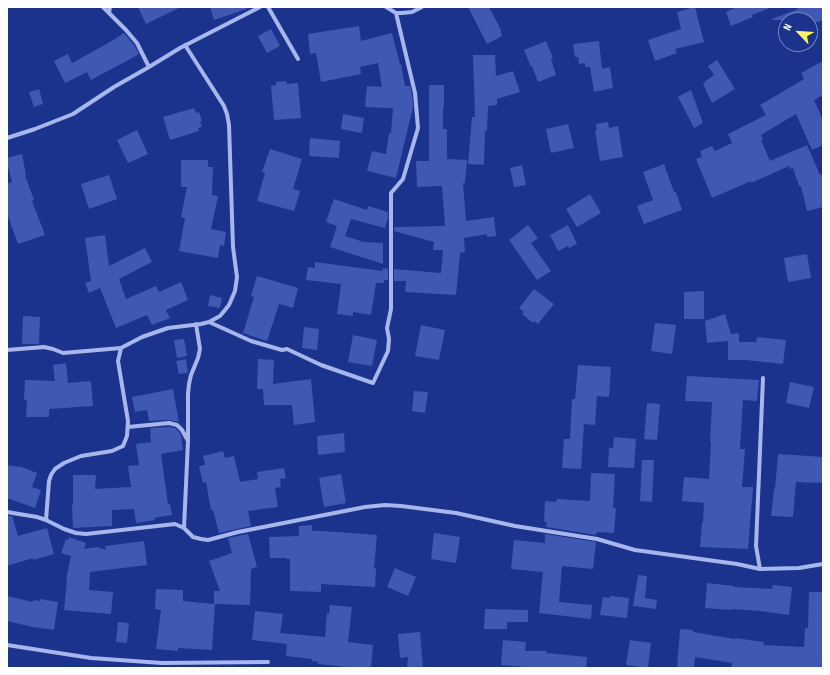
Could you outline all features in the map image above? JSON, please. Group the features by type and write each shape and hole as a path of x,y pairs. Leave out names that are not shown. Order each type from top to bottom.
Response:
{"street":[{"path":"103,7 137,43 150,67"},
{"path":"109,13 110,7"},
{"path":"7,138 36,129 74,114 114,87 185,46 260,7"},
{"path":"268,7 298,59"},
{"path":"386,7 396,13 412,12 422,7"},
{"path":"209,322 251,341 282,350 287,349 321,365 373,383 388,351 389,339 387,328 391,309 391,193 403,179 418,128 415,93 396,13"},
{"path":"7,350 44,347 63,353 122,348 142,337 168,328 209,322 220,316 229,305 235,291 237,276 233,247 229,124 224,106 185,46"},
{"path":"184,528 188,441 188,394 191,374 200,349 196,324"},
{"path":"46,520 49,481 55,469 64,462 112,451 123,446 127,436 128,421 118,361 122,348"},
{"path":"760,569 756,546 763,378"},
{"path":"128,427 169,423 177,425 182,430 188,441"},
{"path":"7,512 37,517 64,529 76,533 86,534 164,524 175,524 184,528 193,537 208,540 238,532 365,507 385,505 401,506 456,513 515,526 597,539 635,550 737,564 760,569 799,568 823,564"},
{"path":"7,645 91,658 162,663 268,662"}],"building":[{"path":"138,7 181,7 146,24"},
{"path":"210,7 246,7 247,9 214,20"},
{"path":"468,7 489,7 500,28 502,36 487,44"},
{"path":"695,7 704,42 675,49 677,53 655,61 648,40 681,29 677,12"},
{"path":"737,7 770,8 731,26 726,12"},
{"path":"797,7 823,7 823,20 818,22 818,12 790,12 798,9"},
{"path":"778,17 778,20 772,19"},
{"path":"359,26 361,41 392,33 401,64 405,86 410,86 412,94 413,107 396,178 367,171 372,151 386,154 389,133 391,133 393,108 365,107 367,86 382,87 378,63 360,67 361,74 321,82 316,53 310,54 308,34"},
{"path":"271,29 280,46 267,53 258,36"},
{"path":"124,33 139,54 91,80 87,72 65,83 54,61 68,54 72,63"},
{"path":"546,41 553,58 551,59 556,75 538,82 524,50"},
{"path":"599,41 602,69 610,67 613,88 594,92 590,67 585,67 585,63 579,64 578,57 575,57 573,44"},
{"path":"473,55 495,55 496,76 513,71 520,92 497,99 497,105 488,106 487,131 485,131 484,165 468,164 472,117 475,117"},
{"path":"717,60 735,89 712,103 703,84 714,75 708,66"},
{"path":"823,61 823,95 814,100 823,120 823,145 812,150 796,114 761,135 763,139 761,140 770,161 807,145 820,175 822,174 823,207 807,211 801,186 799,186 793,168 790,169 789,166 712,198 696,159 702,157 700,151 712,146 715,151 732,143 728,134 766,115 760,105 804,79 801,73"},
{"path":"286,81 287,84 298,83 301,118 274,120 271,86 276,85 276,82"},
{"path":"429,85 444,85 443,129 447,129 447,159 467,160 465,183 463,183 466,221 494,217 496,236 487,237 487,234 464,238 465,252 460,253 456,295 405,292 406,281 394,281 394,269 441,273 443,250 433,250 434,242 394,231 394,227 445,226 442,186 417,187 416,161 429,161"},
{"path":"39,89 43,104 34,107 29,92"},
{"path":"691,90 703,123 694,128 678,97"},
{"path":"194,108 196,113 199,112 202,121 200,122 202,127 198,128 199,131 170,140 163,117"},
{"path":"343,114 364,118 362,133 341,129"},
{"path":"608,122 609,128 618,126 623,157 600,161 595,130 597,130 596,124"},
{"path":"568,124 574,148 551,153 546,129"},
{"path":"137,130 148,154 128,163 117,140"},
{"path":"310,138 340,141 339,158 309,156"},
{"path":"270,149 302,159 293,189 300,191 294,211 257,201 265,173 262,172"},
{"path":"22,154 25,175 34,200 32,201 45,235 18,244 7,213 7,184 12,182 7,158"},
{"path":"181,160 208,160 208,167 213,167 212,195 218,196 211,229 226,232 224,246 220,245 218,258 179,251 185,218 181,217 187,187 181,187"},
{"path":"664,164 682,210 644,224 637,206 653,200 643,172"},
{"path":"522,165 526,185 514,187 510,168"},
{"path":"109,175 117,199 89,209 81,184"},
{"path":"590,194 601,213 577,227 566,209"},
{"path":"334,199 367,210 368,206 388,212 385,228 351,219 345,236 364,242 383,243 383,264 330,247 337,226 326,222"},
{"path":"528,225 538,238 531,243 551,271 537,280 509,240"},
{"path":"568,225 577,244 569,248 568,246 558,251 550,235"},
{"path":"105,235 109,266 145,248 152,262 119,279 126,299 156,286 159,292 181,282 188,300 166,310 170,318 152,325 147,315 116,328 100,288 89,293 85,283 91,281 85,238"},
{"path":"807,254 811,278 788,282 784,258"},
{"path":"315,262 382,271 383,268 388,269 388,280 384,280 384,283 376,283 371,315 353,312 353,316 337,314 341,284 306,280 308,267 315,268"},
{"path":"257,276 298,288 293,308 279,304 267,341 243,333 254,297 251,296"},
{"path":"534,289 554,304 538,324 534,321 533,323 522,314 524,312 519,308"},
{"path":"704,291 704,319 684,319 684,292"},
{"path":"210,295 222,298 220,308 208,306"},
{"path":"725,314 731,334 739,333 739,342 756,342 757,337 786,340 783,364 745,360 728,360 728,341 707,343 705,321"},
{"path":"23,316 40,317 39,344 22,344"},
{"path":"655,323 676,325 672,354 651,351"},
{"path":"421,325 445,330 439,360 415,356"},
{"path":"304,327 319,329 317,350 302,348"},
{"path":"353,335 377,340 372,366 348,362"},
{"path":"184,339 187,356 177,358 174,340"},
{"path":"186,359 188,373 179,374 176,361"},
{"path":"258,359 274,360 273,384 311,379 315,422 294,425 292,405 264,405 263,389 257,389"},
{"path":"66,363 68,383 91,381 93,406 49,409 49,417 26,417 27,400 24,400 25,380 55,381 53,365"},
{"path":"578,365 611,367 609,397 597,396 595,425 584,424 581,469 562,468 564,439 570,439 572,399 575,399"},
{"path":"687,376 759,380 757,401 743,400 740,449 745,449 742,487 753,487 748,549 700,547 704,503 682,501 684,477 709,479 711,442 712,402 685,401"},
{"path":"790,382 814,387 809,408 786,403"},
{"path":"173,389 179,422 169,420 149,421 147,410 135,412 132,397"},
{"path":"414,391 428,392 425,413 412,411"},
{"path":"647,403 660,404 657,440 644,439"},
{"path":"150,428 175,428 181,435 183,450 161,454 168,504 170,504 172,515 136,523 134,509 112,510 112,526 73,528 73,475 96,475 95,489 131,487 128,466 139,465 136,444 151,442"},
{"path":"344,433 345,452 318,455 317,436"},
{"path":"614,437 636,439 634,468 608,467 609,448 613,448"},
{"path":"223,451 225,458 234,456 240,482 258,479 257,472 284,468 286,478 280,479 281,487 275,488 278,507 248,511 251,526 219,533 213,510 211,510 206,482 203,483 199,466 205,465 203,456"},
{"path":"778,454 823,457 822,483 796,482 793,517 771,516"},
{"path":"642,460 654,460 652,502 640,501"},
{"path":"7,465 19,466 37,473 32,487 41,490 35,508 7,498"},
{"path":"591,473 615,474 613,508 616,508 614,533 597,532 596,535 546,527 547,522 544,522 545,501 556,502 557,499 590,501"},
{"path":"341,474 346,503 324,507 319,478"},
{"path":"7,516 12,516 18,536 47,528 54,554 33,560 33,558 7,566"},
{"path":"312,525 312,531 377,535 374,568 376,568 375,587 321,584 321,592 290,591 290,559 270,558 269,537 299,536 299,526"},
{"path":"434,533 460,537 456,563 431,559"},
{"path":"248,534 257,567 251,569 250,605 215,604 212,650 178,648 178,651 156,649 161,610 155,609 156,589 183,590 183,601 214,604 214,591 220,591 209,561 232,553 228,538"},
{"path":"545,534 596,542 593,569 562,566 559,602 592,605 591,619 539,613 543,572 511,569 514,540 545,543"},
{"path":"69,537 86,543 84,549 97,547 106,550 105,546 144,541 147,565 90,572 89,590 113,592 111,614 64,610 66,579 71,556 61,553 66,539 68,540"},
{"path":"395,568 416,577 408,596 387,587"},
{"path":"638,575 647,576 645,598 657,600 656,609 633,606"},
{"path":"707,583 734,587 772,589 773,585 792,587 789,615 760,611 705,608"},
{"path":"809,592 823,592 823,668 731,668 732,663 695,657 694,668 677,668 680,629 693,630 693,632 735,639 764,642 763,645 804,647 805,628 808,628"},
{"path":"7,596 33,602 33,600 40,601 40,599 58,602 54,630 7,621"},
{"path":"610,596 629,598 627,618 600,615 603,597 610,598"},
{"path":"330,605 352,607 348,642 373,645 371,668 347,668 318,664 318,662 312,661 312,659 286,656 287,644 252,640 255,611 283,614 280,633 325,637 327,613 329,614"},
{"path":"485,609 528,610 528,622 507,622 507,629 484,629"},
{"path":"118,622 129,623 127,643 116,642"},
{"path":"420,632 423,668 407,668 408,657 400,658 398,634"},
{"path":"503,640 526,642 525,651 546,651 546,653 587,657 586,668 536,668 501,665"},
{"path":"630,640 651,643 648,668 626,665"}]}
